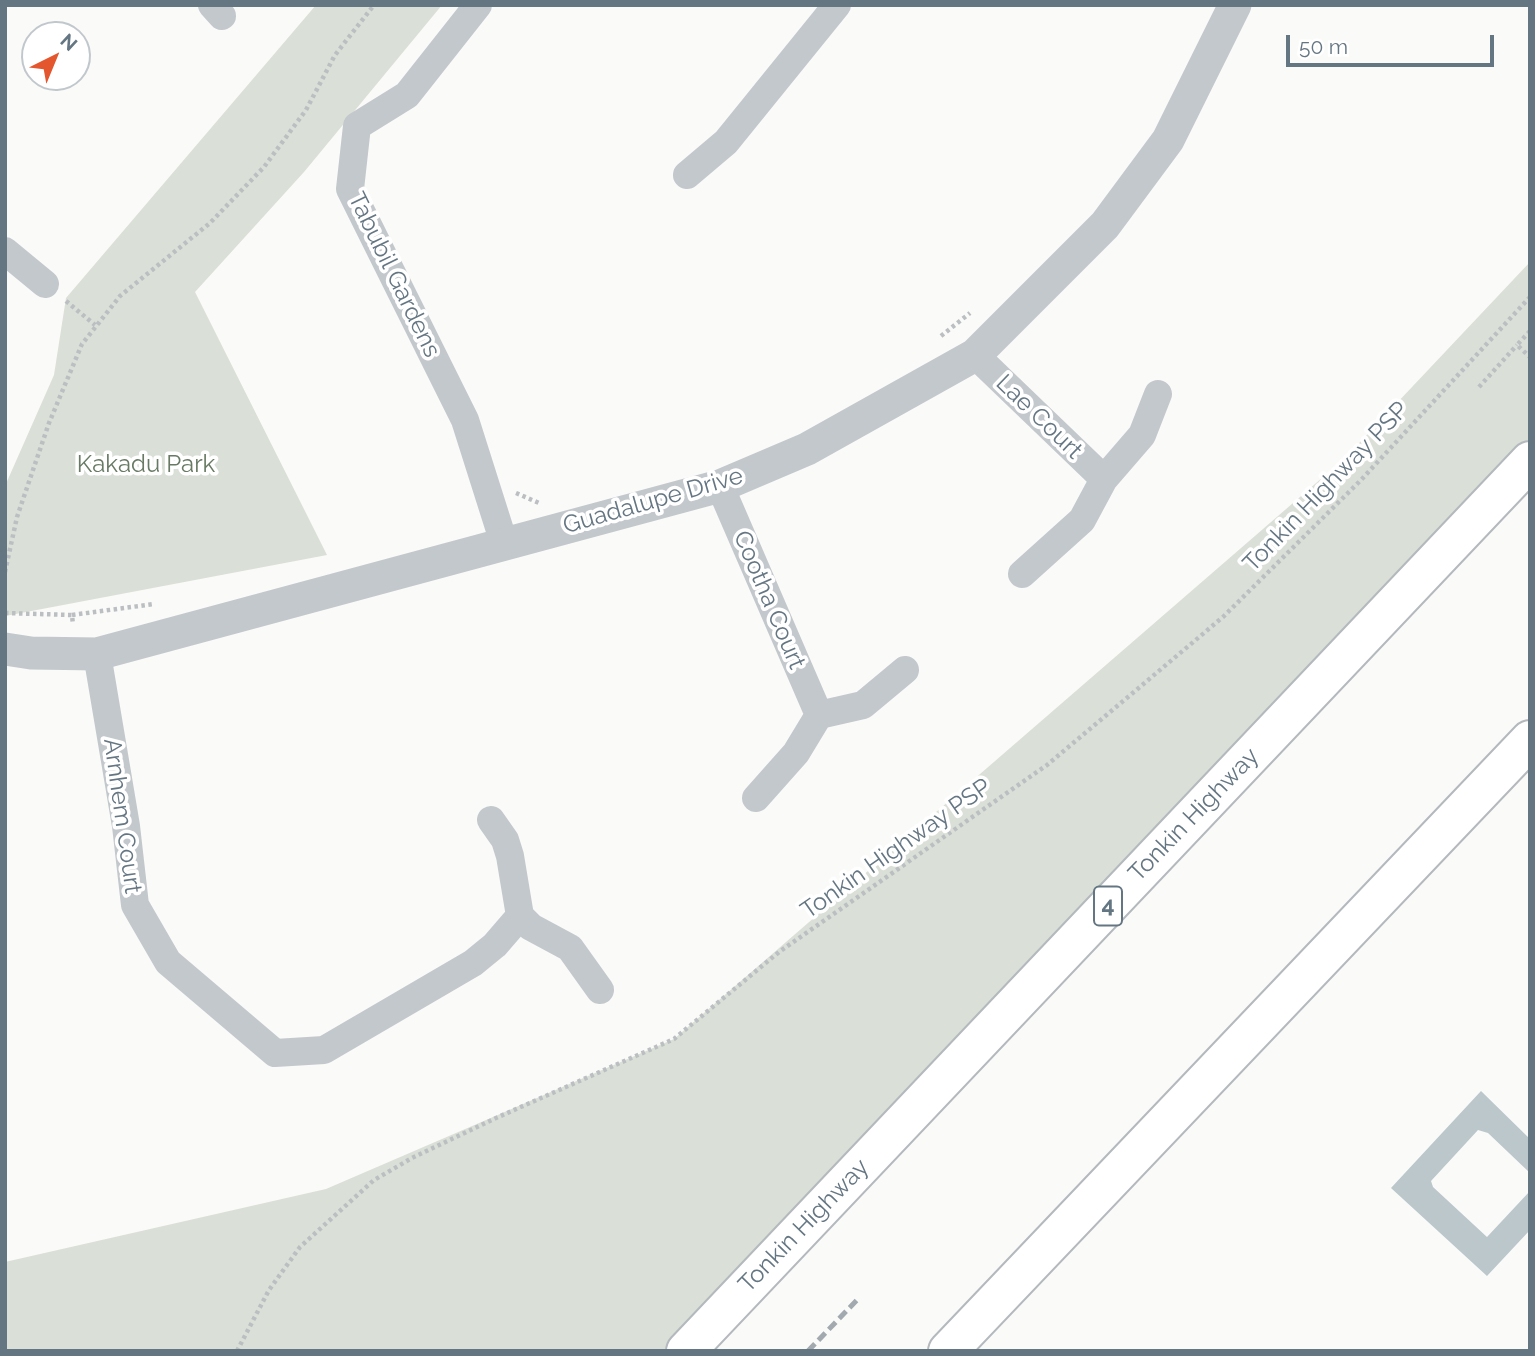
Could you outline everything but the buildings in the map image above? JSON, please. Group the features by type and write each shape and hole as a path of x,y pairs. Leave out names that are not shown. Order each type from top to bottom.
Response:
{"highway":[{"name":"Tonkin Highway","path":"685,1351 1530,461"},
{"path":"948,1351 1530,740"}],"street":[{"name":"Tabubil Gardens","path":"478,5 407,95 357,126 349,189 465,420 504,543"},
{"path":"687,175 726,142 837,5"},
{"name":"Guadalupe Drive","path":"5,649 31,653 97,654 720,486 807,449 975,355 1105,225 1168,140 1235,5"},
{"path":"5,251 45,284"},
{"name":"Lae Court","path":"975,355 1104,479"},
{"name":"Lae Court","path":"1022,574 1082,520 1104,479 1142,435 1158,394"},
{"name":"Cootha Court","path":"720,486 818,715"},
{"name":"Arnhem Court","path":"97,654 126,826 135,905 168,962 275,1053 324,1050 473,963 495,945 520,916"},
{"path":"755,798 796,752 818,715 863,705 905,670"},
{"path":"491,820 505,840 510,856 520,916 531,927 570,948 600,990"}],"path":[{"path":"5,572 17,517 49,423 82,344 120,296 210,223 264,167 306,110 335,55 374,5"},
{"path":"45,284 95,325"},
{"name":"Tonkin Highway PSP","path":"237,1351 269,1290 300,1247 374,1180 484,1124 674,1039 718,1006 779,953 1047,765 1223,617 1361,480 1530,297"},
{"path":"938,338 973,311"},
{"path":"1479,387 1530,331"},
{"path":"1517,345 1530,357"},
{"path":"491,501 520,492 536,503 546,502"},
{"path":"72,615 159,604"}],"green space":[{"name":"Kakadu Park","path":"316,5 442,5 304,172 195,292 327,555 5,616 5,486 54,375 66,298"},
{"path":"1530,262 1530,438 676,1351 5,1351 5,1262 326,1189 674,1039 1345,458"}],"shaded area":[{"path":"1481,1091 1530,1139 1530,1173 1488,1133 1478,1130 1431,1181 1433,1187 1487,1237 1530,1191 1530,1230 1487,1276 1391,1188"}],"railway":[{"path":"808,1351 857,1300"}]}
